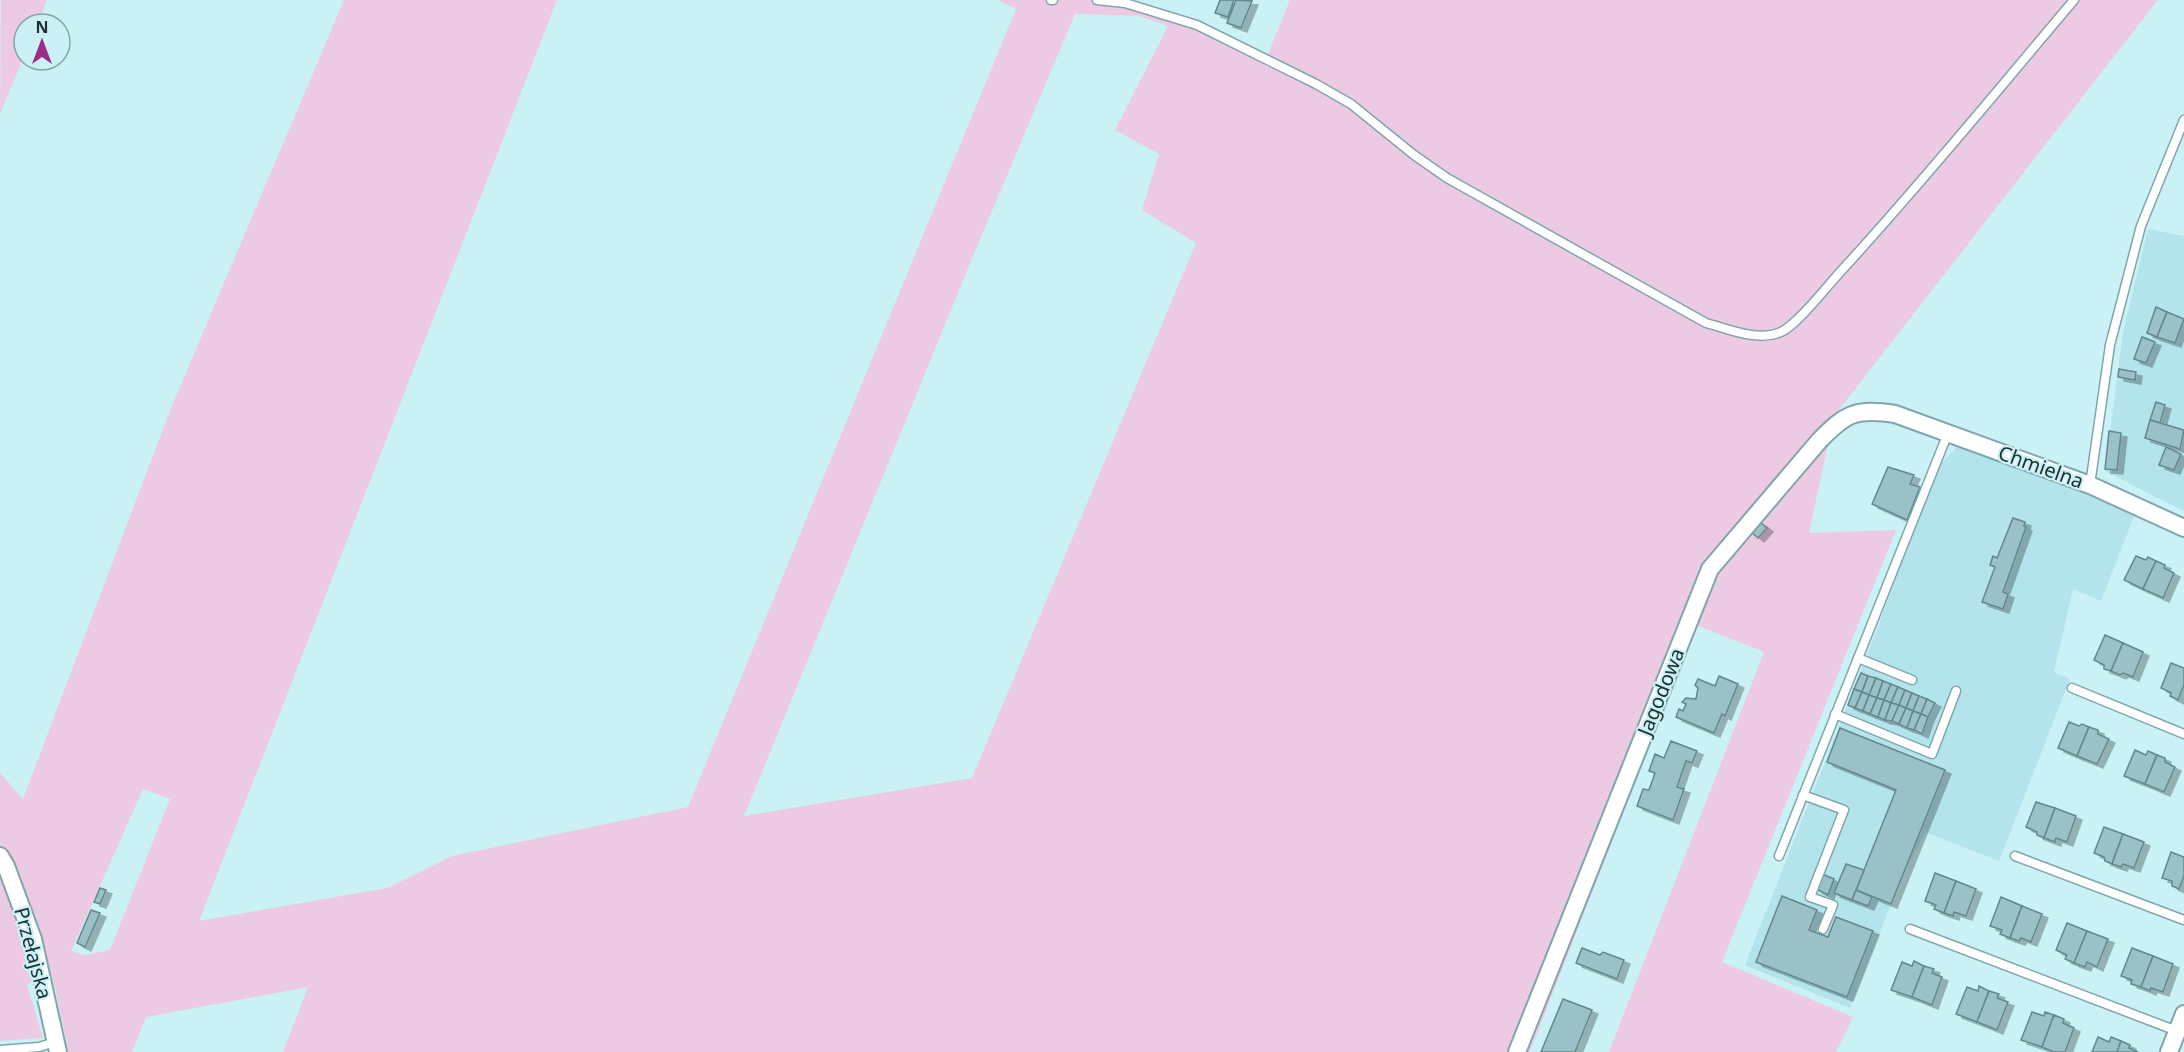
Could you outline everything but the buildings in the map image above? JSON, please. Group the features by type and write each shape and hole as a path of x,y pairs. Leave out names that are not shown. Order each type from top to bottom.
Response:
{"street":[{"name":"Jagodowa","path":"1517,1052 1710,570 1790,474 1837,422 1852,414 1872,411 1895,414"},
{"name":"Chmielna","path":"1895,414 2090,485 2184,528"},
{"name":"Przełajska","path":"0,856 6,866 33,939 57,1047"},
{"path":"2169,1052 2184,1014"}],"lane":[{"path":"1097,0 1125,3 1197,26 1316,84 1351,104 1414,155 1457,184 1706,322 1750,335 1767,335 1783,331 1801,315 1887,221 2074,0"},
{"path":"2090,485 2110,345 2138,237 2184,120"},
{"path":"1779,856 1948,433"},
{"path":"1858,658 1912,680"},
{"path":"2072,688 2184,734"},
{"path":"1835,714 1932,754 1956,691"},
{"path":"1803,795 1844,810 1810,897 1833,905 1823,929"},
{"path":"2015,856 2184,920"},
{"path":"1910,929 2177,1031"},
{"path":"0,1050 57,1047"}],"shaded area":[{"path":"1,0 47,0 42,12 12,12 12,72 17,72 0,114"},
{"path":"344,0 557,0 199,921 387,888 452,856 688,807 1016,9 998,0 1131,0 1192,18 1268,54 1290,0 2158,0 1834,416 1809,533 1896,530 1722,962 1853,1017 1836,1052 1609,1052 1764,652 1696,625 1530,1052 283,1052 308,987 146,1017 132,1052 69,1052 53,980 27,984 43,1038 0,1041 0,773 23,799 171,408","holes":["1075,14 1139,16 1168,26 1115,130 1159,154 1142,210 1196,243 972,778 744,816 973,256","143,789 170,799 110,950 85,955 71,951"]},
{"path":"2148,229 2184,236 2184,511 2105,471 2123,332"},
{"path":"1958,445 2092,495 2134,516 2101,601 2073,589 2054,672 2070,679 1999,861 1925,832 1901,879 1850,1008 1745,965 1876,632 1936,470"}]}
